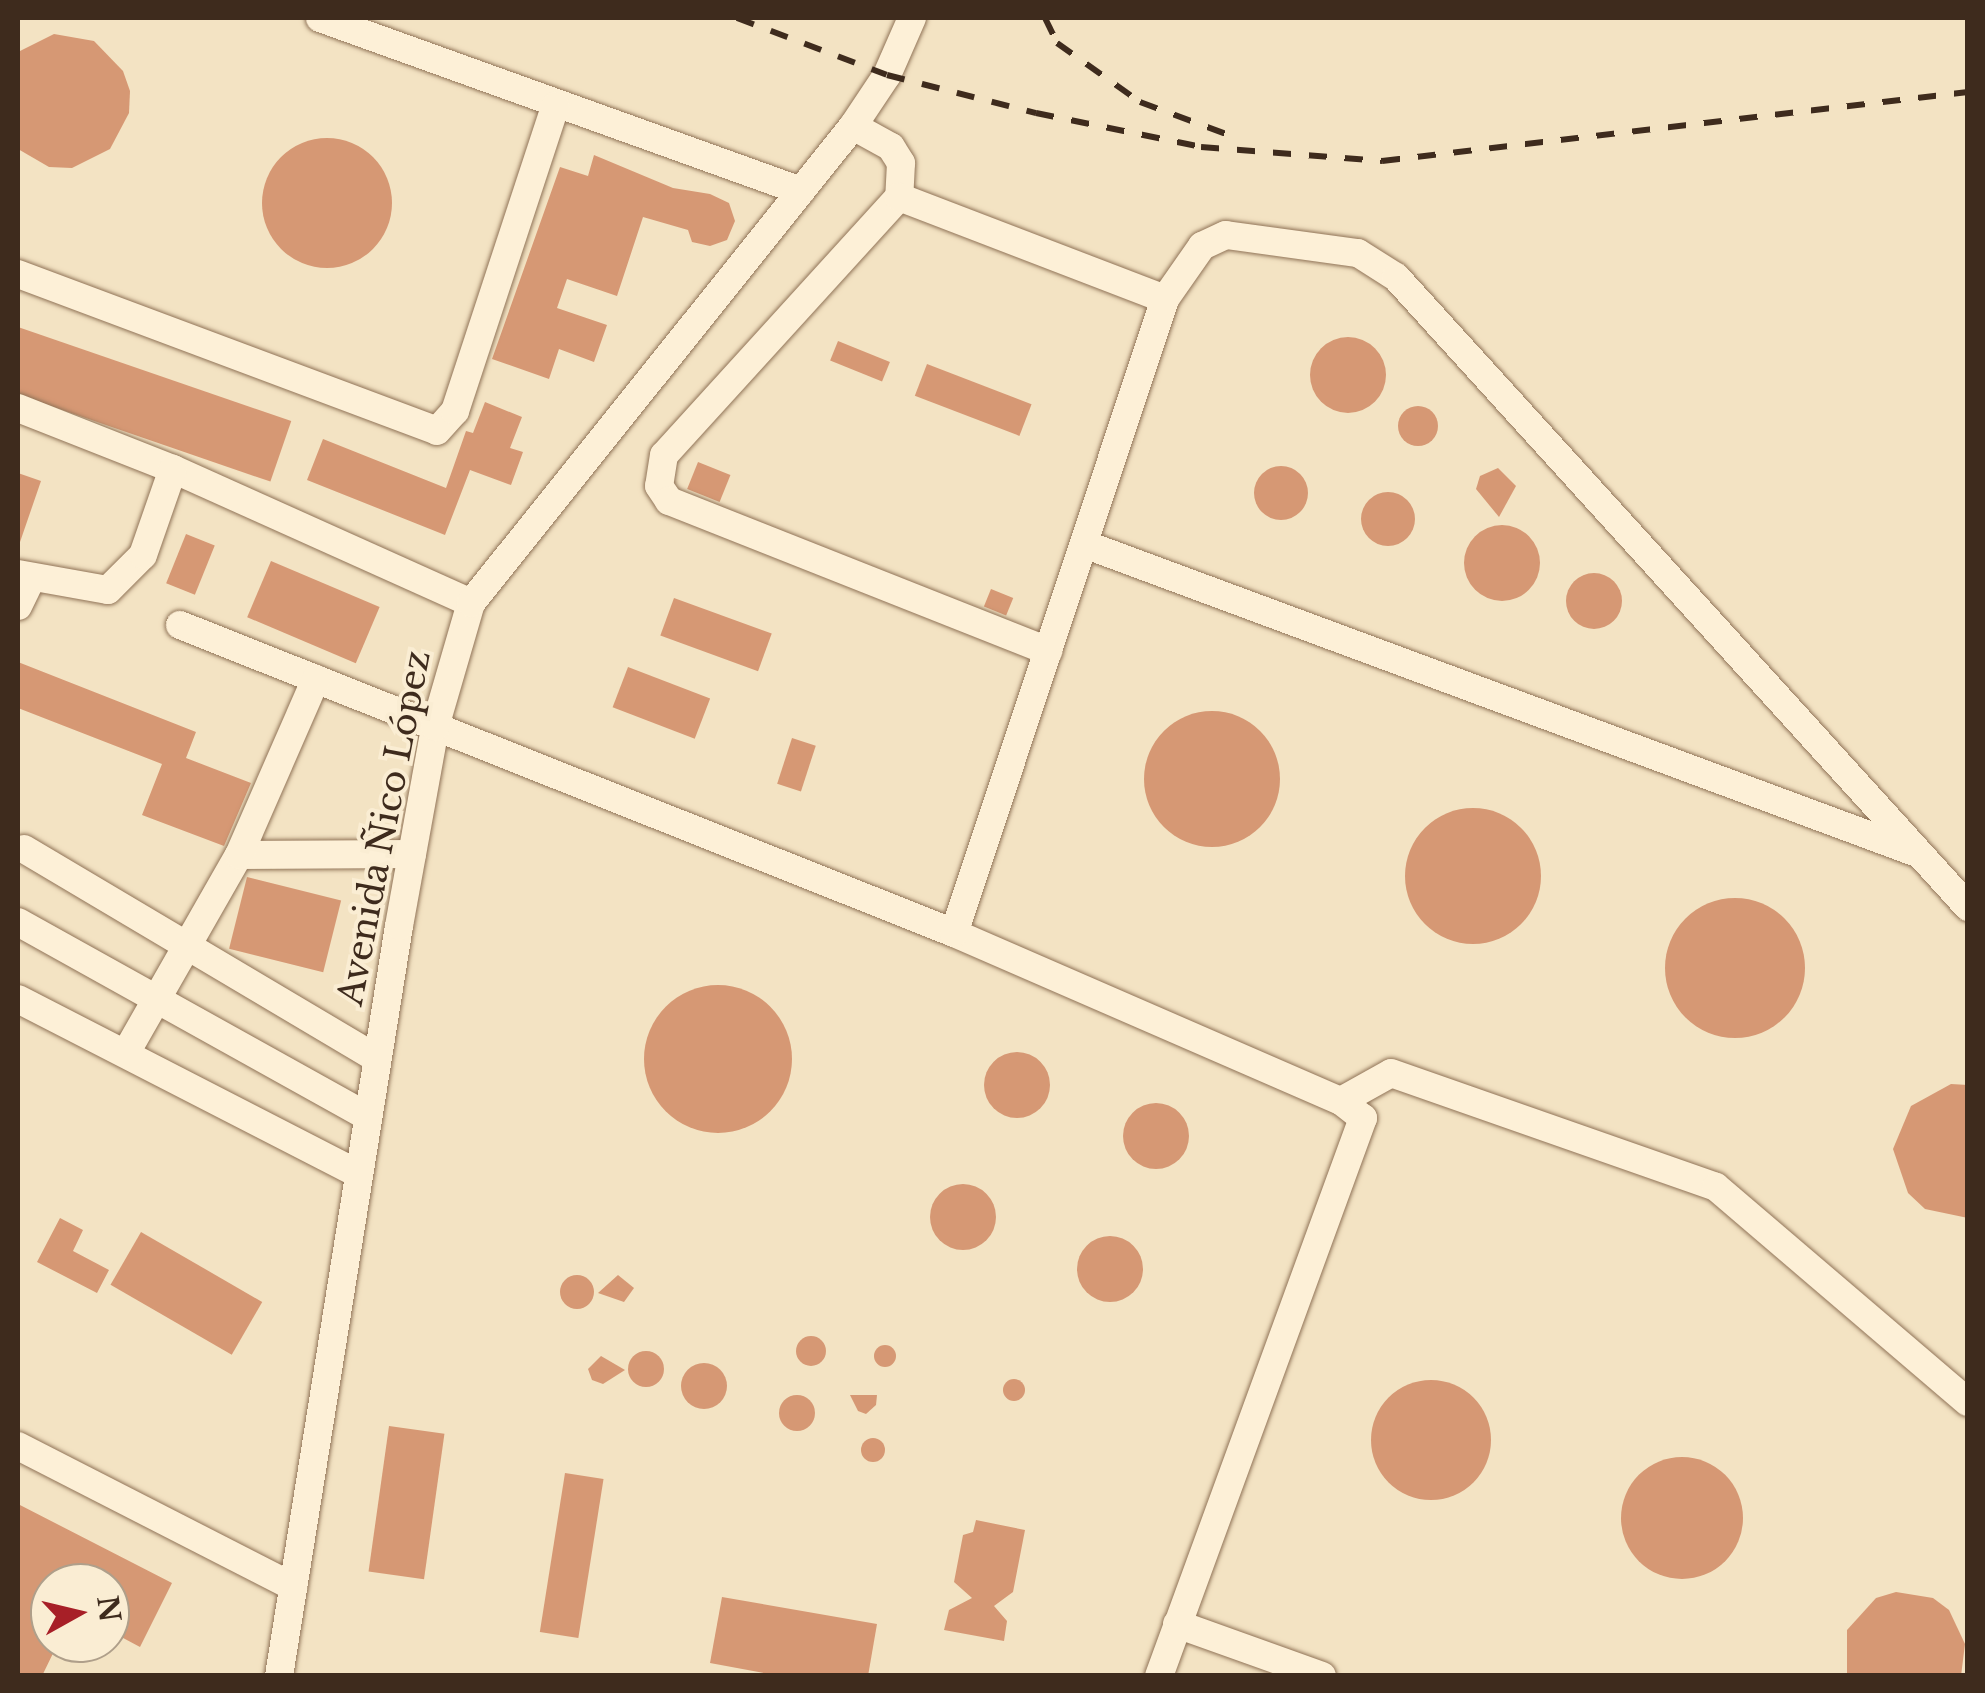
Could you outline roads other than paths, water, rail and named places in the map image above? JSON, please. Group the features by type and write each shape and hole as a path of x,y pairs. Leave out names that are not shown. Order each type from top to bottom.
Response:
{"street":[{"path":"320,18 554,106 801,191"},
{"name":"Avenida Ñico López","path":"279,1676 366,1116 412,854 436,727 470,603 853,126 912,18"},
{"path":"18,274 437,430 456,411 554,106"},
{"path":"853,126 891,147 901,162 899,198 664,455 659,486 669,501 1048,651"},
{"path":"899,198 1165,299"},
{"path":"954,933 1165,299 1202,246 1226,235 1358,253 1396,277 1968,908"},
{"path":"18,408 173,469 470,603"},
{"path":"18,606 24,577 108,590 130,574 144,555 173,469"},
{"path":"1084,544 1920,854"},
{"path":"180,625 954,933 1340,1101 1364,1118 1160,1676"},
{"path":"127,1051 239,855 316,679"},
{"path":"24,850 376,1058"},
{"path":"239,855 412,854"},
{"path":"18,922 366,1116"},
{"path":"18,999 127,1051 357,1173"},
{"path":"1340,1101 1390,1073 1716,1187 1968,1402"},
{"path":"18,1446 293,1587"},
{"path":"1177,1624 1322,1676"}],"railway":[{"path":"737,18 887,75 1036,113 1201,147 1382,161 1968,92"},
{"path":"1045,18 1057,43 1140,102 1237,138"}]}
